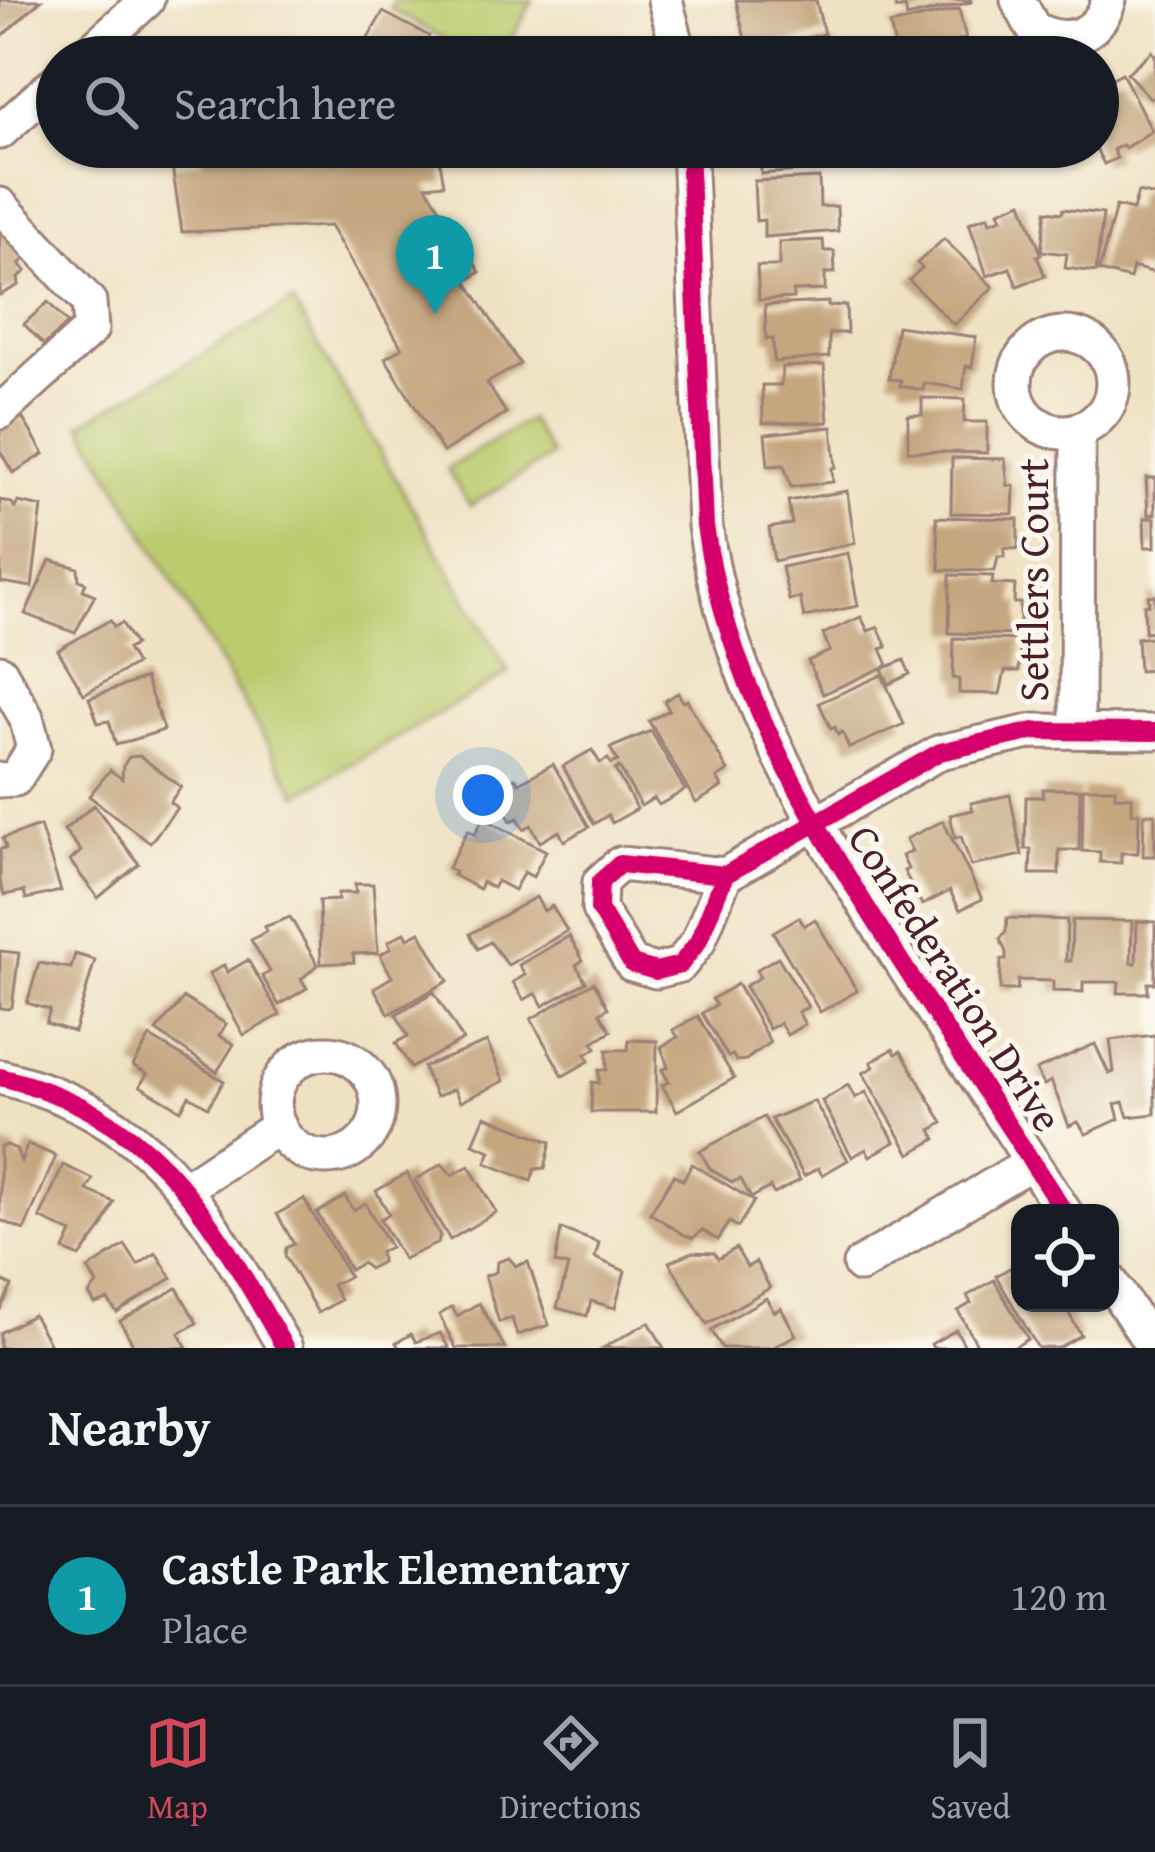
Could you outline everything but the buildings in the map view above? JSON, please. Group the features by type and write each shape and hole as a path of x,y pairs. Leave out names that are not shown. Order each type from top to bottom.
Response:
{"street":[{"path":"107,36 147,0"},
{"path":"665,0 674,36"},
{"path":"1018,0 1033,28 1053,36"},
{"path":"1072,36 1090,31 1101,20 1108,0"},
{"path":"0,132 36,100"},
{"name":"Confederation Drive","path":"690,168 695,355 711,568 732,646 748,690 813,823 1059,1204"},
{"path":"0,205 89,302 92,328 0,412"},
{"name":"Settlers Court","path":"1077,729 1078,430"},
{"path":"0,672 26,717 34,749 15,778 0,780"},
{"path":"725,875 940,752 1034,730 1155,732"},
{"path":"0,1078 44,1088 90,1110 131,1137 186,1188 215,1228 285,1348"},
{"path":"186,1188 279,1126"},
{"path":"860,1265 1032,1162"},
{"path":"1119,1295 1154,1348"}],"green space":[{"path":"394,0 533,0 513,36 439,36 390,9"},
{"path":"293,302 509,673 297,795 81,424"},
{"path":"529,419 551,456 470,506 447,469"}],"cycle path":[{"path":"690,168 705,526 731,637 772,740 825,839 1059,1204"},
{"path":"725,875 620,864 600,882 599,909 632,964 656,971 680,965 698,942 725,875 940,752 1034,731 1155,732"},
{"path":"0,1077 55,1094 101,1117 140,1145 204,1215 285,1348"}],"place":[{"name":"Castle Park Elementary","path":"435,314"}]}
